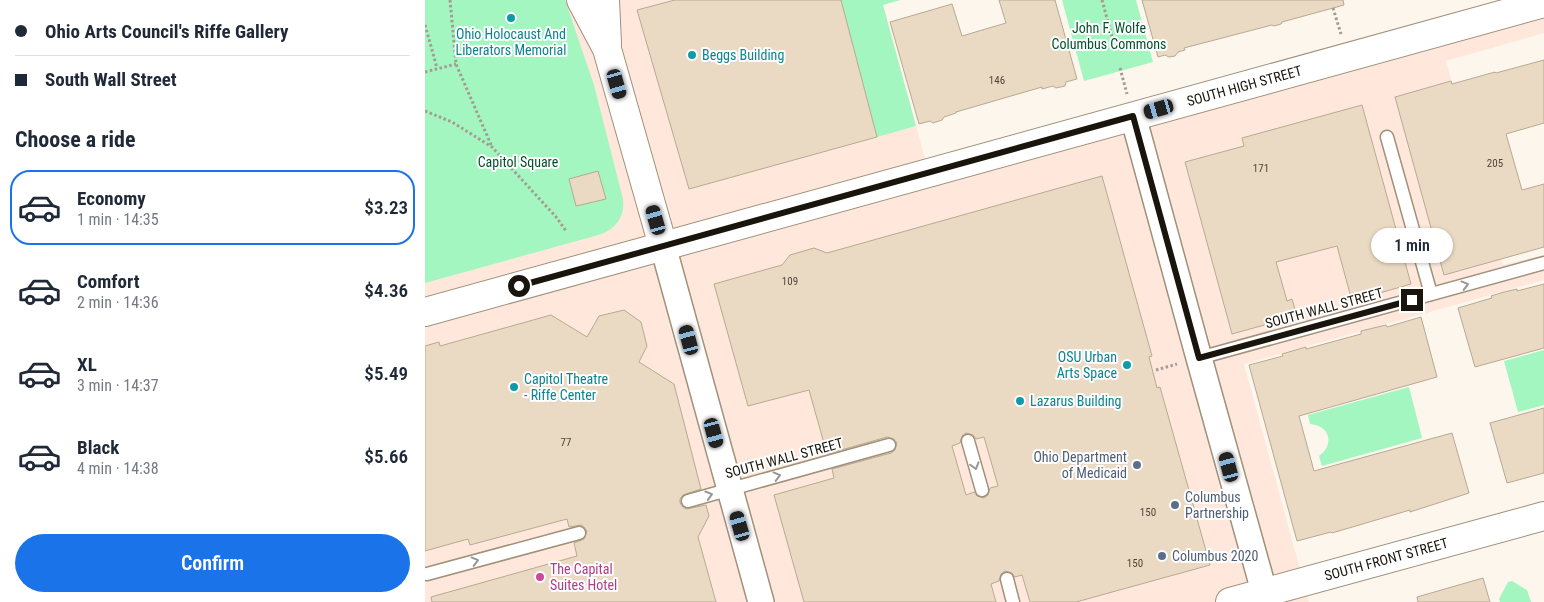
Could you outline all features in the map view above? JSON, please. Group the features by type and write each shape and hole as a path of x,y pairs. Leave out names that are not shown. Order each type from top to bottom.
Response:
{"main road":[{"path":"581,0 607,49 663,246"},
{"path":"605,0 607,49"},
{"name":"SOUTH HIGH STREET","path":"425,312 1544,3"},
{"name":"SOUTH FRONT STREET","path":"1230,602 1266,598 1544,516"}],"street":[{"path":"1133,116 1266,598"},
{"path":"663,246 761,602"}],"lane":[{"path":"1387,137 1431,294"},
{"name":"SOUTH WALL STREET","path":"1199,358 1544,263"},
{"path":"968,441 982,490"},
{"name":"SOUTH WALL STREET","path":"688,501 889,445"},
{"path":"427,574 579,532"},
{"path":"1007,579 1013,602"}],"path":[{"path":"450,0 456,64 492,147"},
{"path":"1102,0 1115,48"},
{"path":"425,25 437,68"},
{"path":"425,72 456,64"},
{"path":"425,111 452,122 492,147 557,218 566,231"}],"shaded area":[{"path":"425,0 900,0 883,5 927,166 1544,0 1544,33 1446,61 1503,265 1544,255 1544,280 1244,364 1309,602 425,602"}],"green space":[{"name":"Capitol Square","path":"425,0 565,0 594,85 623,199 623,211 619,220 612,228 602,234 425,283"},
{"path":"841,0 900,0 883,5 916,126 877,137"},
{"name":"John F. Wolfe Columbus Commons","path":"1062,0 1136,0 1153,62 1084,81"},
{"path":"1544,350 1544,405 1518,412 1504,361"},
{"path":"1409,387 1422,438 1322,466 1319,456 1327,446 1328,436 1322,428 1310,424 1308,415"},
{"path":"1512,581 1527,590 1531,602 1500,602 1499,599 1508,582"}],"building":[{"path":"675,0 841,0 877,137 689,189 637,10"},
{"path":"999,0 1055,0 1077,79 1066,82 1065,86 1056,88 1053,86 1042,89 1042,87 956,112 933,123 930,121 919,124 890,22 952,4 962,36 1006,23"},
{"path":"1142,0 1343,0 1344,5 1282,22 1274,26 1184,48 1185,50 1178,52 1175,56 1169,57 1165,55 1158,57"},
{"path":"1544,60 1544,123 1506,134 1522,190 1544,184 1544,247 1444,275 1395,97 1451,81 1452,84"},
{"path":"1362,105 1411,284 1352,301 1337,246 1276,262 1287,301 1292,299 1297,316 1232,334 1185,162 1244,146 1242,138"},
{"path":"598,171 606,199 576,206 569,179"},
{"name":"Lazarus Building","path":"1102,176 1152,356 1149,357 1157,388 1160,387 1210,565 1076,602 1030,602 1022,575 1015,577 1012,573 1005,571 1001,574 999,581 991,584 996,602 804,602 774,495 834,478 832,469 891,453 895,450 897,443 894,439 887,437 827,454 809,390 748,406 714,284 782,265 790,255 814,248 827,253","holes":["966,433 973,435 976,439 984,437 998,486 990,488 988,495 984,498 977,496 974,492 966,495 952,446 960,443 962,436"]},
{"path":"1544,284 1544,348 1475,367 1458,308 1492,298 1491,296 1504,292 1517,289 1517,291"},
{"path":"624,310 641,322 647,346 639,362 674,384 701,489 683,495 680,503 686,509 706,505 709,516 698,537 716,602 432,602 431,597 577,556 574,543 584,539 587,531 581,525 569,527 567,519 470,545 468,539 425,551 425,346 439,342 440,346 551,315 587,337 599,316"},
{"path":"1421,317 1437,377 1299,416 1314,471 1452,433 1469,493 1410,512 1410,510 1332,533 1297,541 1249,365 1283,356 1282,354 1306,347 1306,349 1361,334 1361,331 1386,325 1387,327"},
{"path":"1544,408 1544,473 1507,483 1490,423"},
{"path":"1483,578 1490,602 1418,602 1417,597"}],"place":[{"name":"Ohio Holocaust And Liberators Memorial","path":"511,18"},
{"name":"Beggs Building","path":"692,55"},
{"name":"OSU Urban Arts Space","path":"1127,365"},
{"name":"Capitol Theatre - Riffe Center","path":"514,387"},
{"name":"Lazarus Building","path":"1020,401"},
{"name":"Ohio Department of Medicaid","path":"1137,465"},
{"name":"Columbus Partnership","path":"1175,505"},
{"name":"Columbus 2020","path":"1162,556"},
{"name":"The Capital Suites Hotel","path":"540,577"}],"route":[{"path":"519,286 1133,116 1199,358 1412,300"}]}
